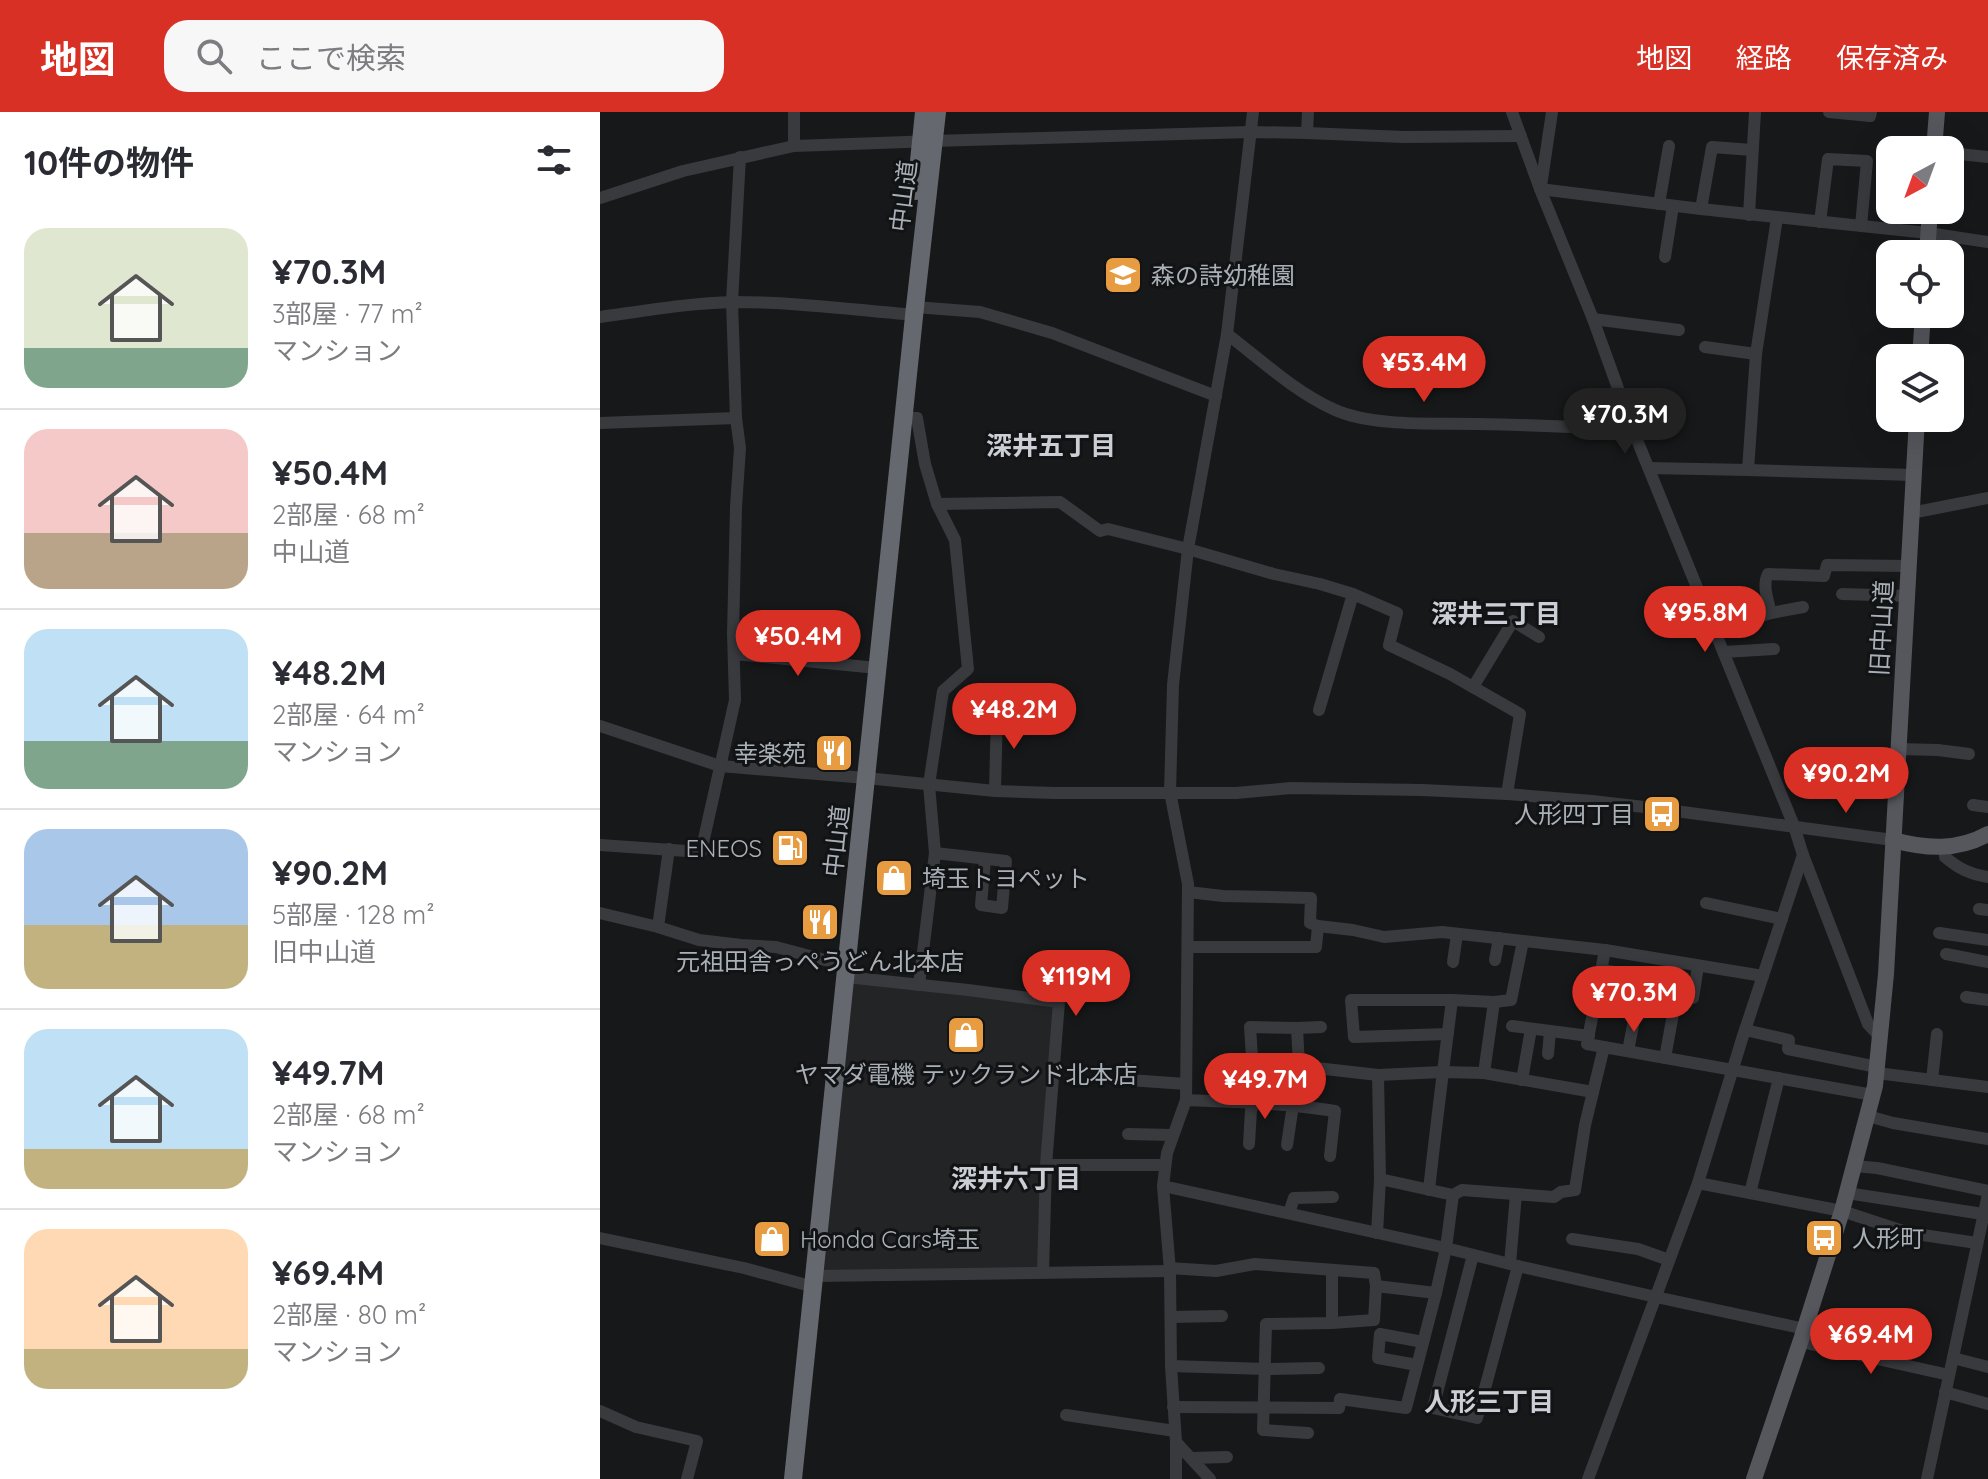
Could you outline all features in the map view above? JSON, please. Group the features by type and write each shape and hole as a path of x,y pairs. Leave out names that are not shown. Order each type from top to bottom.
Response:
{"highway":[{"name":"中山道","path":"860,777 867,667 927,141 924,112"},
{"name":"中山道","path":"927,141 937,112"},
{"name":"中山道","path":"784,1479 809,1280 860,777 903,418 910,310"},
{"name":"中山道","path":"793,1479 809,1280"}],"main road":[{"path":"1935,136 1937,112"},
{"path":"1928,240 1929,224"},
{"name":"旧中山道","path":"1754,1479 1842,1211 1877,1070 1886,974 1916,432"},
{"path":"1893,840 1945,847 1968,843 1988,834"}],"street":[{"path":"794,112 794,146"},
{"path":"1176,1479 1163,1186 1167,1153 1186,1100 1188,884 1170,792 1173,685 1188,549 1227,334 1253,112"},
{"path":"1307,133 1308,112"},
{"path":"1512,112 1633,430 1794,826 1868,1024 1880,1037"},
{"path":"1540,189 1552,112"},
{"path":"1749,215 1755,112"},
{"path":"1829,112 1870,116 1871,112"},
{"path":"600,198 683,171 794,146 1250,132 1404,137 1521,136"},
{"path":"1665,257 1669,146"},
{"path":"1701,209 1712,147 1752,150"},
{"path":"1964,154 1988,157"},
{"path":"600,845 701,852 735,700 736,507 740,448 732,302 740,157"},
{"path":"1820,222 1828,159 1867,161 1861,226"},
{"path":"1540,189 1988,242"},
{"path":"1748,470 1756,354 1777,218"},
{"path":"600,317 732,302 980,312 1052,333 1216,396"},
{"path":"1593,319 1679,330"},
{"path":"1227,334 1291,384 1334,410 1358,417 1633,430"},
{"path":"1705,347 1756,354"},
{"path":"1625,406 1675,401"},
{"path":"600,423 736,418"},
{"path":"903,418 917,418 925,464 937,504 955,540 968,669 943,691 929,785 935,853 919,985"},
{"path":"1649,468 1913,475"},
{"path":"1911,513 1988,498"},
{"path":"937,504 1060,502 1100,531 1108,529 1320,584 1397,613 1389,645 1520,714 1507,794"},
{"path":"1771,613 1765,578 1768,574 1824,576 1827,565 1908,566"},
{"path":"1319,710 1353,594"},
{"path":"1842,594 1907,596"},
{"path":"1715,630 1803,607"},
{"path":"1473,687 1513,621 1539,637"},
{"path":"1724,652 1774,649"},
{"path":"734,654 867,667"},
{"path":"995,791 997,711 1035,713"},
{"path":"600,726 720,766 995,791 1236,793 1291,788 1507,794 1592,801 1893,840"},
{"path":"1898,749 1969,754"},
{"path":"1973,805 1988,807"},
{"path":"1945,847 1945,857 1958,869 1988,877"},
{"path":"658,927 669,849"},
{"path":"935,853 985,859"},
{"path":"1588,1479 1698,1183 1803,855"},
{"path":"1188,892 1311,898 1310,923 1384,937 1442,932 1605,950 1763,976"},
{"path":"1706,903 1782,919"},
{"path":"600,913 699,940 776,947 841,970 919,985 1059,1002 1046,1165 1043,1272"},
{"path":"1188,947 1316,947 1318,926"},
{"path":"1939,933 1988,940"},
{"path":"1453,962 1457,934"},
{"path":"1495,960 1499,938"},
{"path":"1448,1034 1354,1037 1351,1000 1511,1000 1523,941"},
{"path":"1605,950 1587,1044 1873,1095"},
{"path":"1946,954 1988,962"},
{"path":"1693,998 1698,966"},
{"path":"1602,970 1649,978"},
{"path":"1966,997 1988,1000"},
{"path":"1429,1190 1452,1000"},
{"path":"1484,1073 1494,1002"},
{"path":"1628,1051 1636,1010"},
{"path":"1665,1058 1673,1014"},
{"path":"1512,1026 1589,1036"},
{"path":"1249,1144 1251,1110 1255,1102 1250,1027 1321,1027"},
{"path":"1297,1028 1299,1066 1378,1075 1484,1073 1593,1092"},
{"path":"1522,1080 1531,1029"},
{"path":"1745,1030 1789,1040 1788,1049 1877,1070 1988,1087"},
{"path":"1548,1054 1550,1031"},
{"path":"1932,1080 1937,1034"},
{"path":"1380,1179 1453,1195 1462,1190 1554,1197 1561,1192 1575,1190 1585,1125 1604,1047"},
{"path":"1377,1233 1380,1179 1378,1075"},
{"path":"1750,1193 1779,1078"},
{"path":"1129,1080 1186,1084"},
{"path":"1186,1100 1255,1102 1335,1111 1330,1156"},
{"path":"1287,1145 1293,1105"},
{"path":"1868,1116 1988,1139"},
{"path":"1128,1134 1173,1135"},
{"path":"1046,1165 1165,1165"},
{"path":"1854,1166 1877,1168 1988,1192 1927,1479"},
{"path":"1698,1183 1842,1211 1909,1233 1977,1243"},
{"path":"1163,1186 1656,1297 1949,1375"},
{"path":"1847,1193 1983,1214"},
{"path":"1473,1255 1433,1408 1477,1418 1514,1265 1516,1194"},
{"path":"1173,1407 1339,1408 1340,1399 1406,1408 1446,1248 1453,1195"},
{"path":"1289,1213 1294,1198 1333,1197"},
{"path":"600,1238 809,1280 1043,1272 1216,1271 1255,1264 1374,1273 1374,1320 1266,1324 1263,1430 1308,1433"},
{"path":"1572,1239 1638,1249 1669,1260"},
{"path":"1332,1270 1332,1323"},
{"path":"1376,1286 1436,1293"},
{"path":"1171,1317 1222,1316"},
{"path":"1417,1365 1378,1358 1380,1334 1423,1342"},
{"path":"1953,1358 1988,1367"},
{"path":"1171,1366 1319,1368"},
{"path":"1945,1392 1988,1404"},
{"path":"600,1411 636,1427 697,1441 687,1479"},
{"path":"1066,1415 1176,1436 1210,1479"},
{"path":"1192,1458 1227,1457"}],"shaded area":[{"path":"846,977 1059,1002 1043,1272 815,1276"}],"place":[{"name":"森の詩幼稚園","path":"1123,275"},
{"name":"幸楽苑","path":"834,753"},
{"name":"人形四丁目","path":"1662,814"},
{"name":"ENEOS","path":"790,848"},
{"name":"埼玉トヨペット","path":"894,878"},
{"name":"元祖田舎っぺうどん北本店","path":"820,922"},
{"name":"ヤマダ電機 テックランド北本店","path":"966,1035"},
{"name":"人形町","path":"1824,1238"},
{"name":"Honda Cars埼玉","path":"772,1239"}],"district":[{"name":"深井五丁目","path":"1051,445"},
{"name":"深井三丁目","path":"1496,613"},
{"name":"深井六丁目","path":"1016,1178"},
{"name":"人形三丁目","path":"1489,1401"}]}
